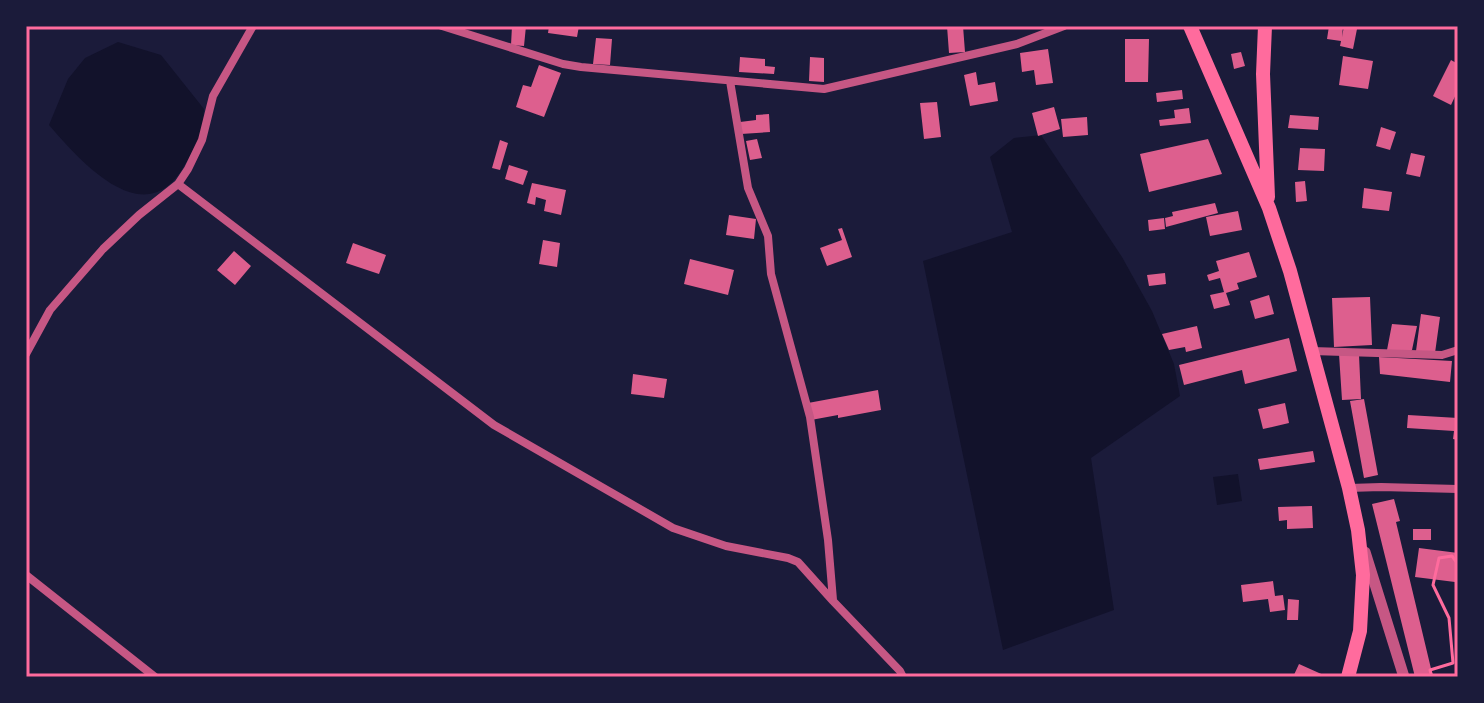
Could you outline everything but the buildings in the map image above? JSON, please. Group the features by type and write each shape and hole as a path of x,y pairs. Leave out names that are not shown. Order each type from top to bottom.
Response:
{"highway":[{"path":"1190,26 1269,208 1290,271 1349,488 1363,575 1360,631 1348,677"},
{"path":"1265,26 1263,74 1269,208"}],"street":[{"path":"27,351 50,310 103,249 178,184 202,140 213,96 253,26"},
{"path":"442,26 581,67 830,88 1017,44 1064,26"},
{"path":"730,81 748,188 768,236 771,274 810,417 828,540 833,601"},
{"path":"178,184 494,425 673,528 726,546 798,562 903,677"},
{"path":"1312,351 1442,355 1458,350"},
{"path":"1349,488 1458,489"},
{"path":"1358,530 1404,677"},
{"path":"26,575 155,677"}],"path":[{"path":"1432,677 1430,670 1453,663 1449,618 1433,585 1439,558 1452,556 1458,564"}],"shaded area":[{"path":"118,42 161,55 204,109 201,135 184,166 168,186 151,194 132,193 114,185 95,172 49,125 68,79 85,58"},
{"path":"1041,135 1122,257 1152,311 1174,364 1180,396 1091,458 1114,610 1003,650 923,261 1012,232 990,157 1014,138"},
{"path":"1238,474 1242,501 1217,505 1213,477"}]}
